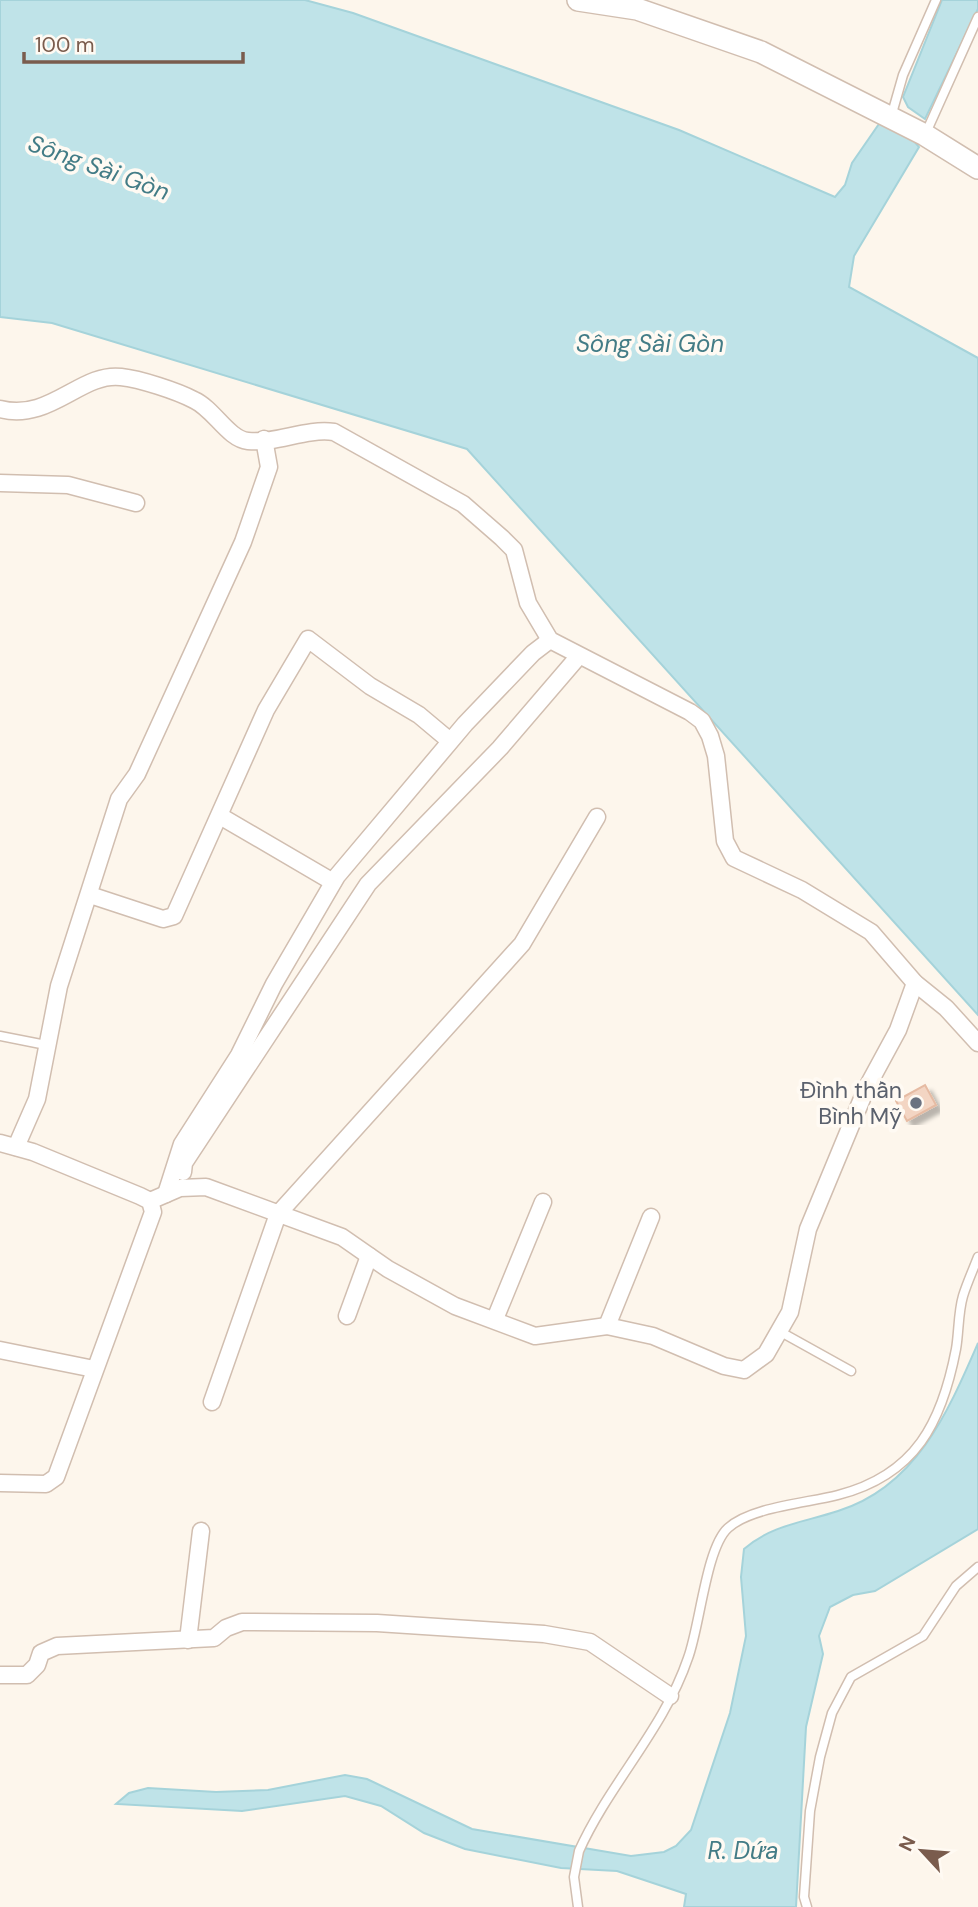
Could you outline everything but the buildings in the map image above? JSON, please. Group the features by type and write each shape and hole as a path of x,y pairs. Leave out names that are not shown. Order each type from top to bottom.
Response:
{"street":[{"path":"578,0 638,4 761,52 925,135 978,168"},
{"path":"0,409 48,405 97,378 122,377 194,400 218,416 236,437 249,441 318,430 334,432 463,504 514,550 528,603 550,640 690,712 702,721 716,756 729,851 734,858 802,890 871,932 915,983 947,1008 978,1043"},
{"path":"264,439 269,467 243,542 137,774 119,799 59,986 37,1099 8,1145 150,1201 173,1191 206,1188 342,1237 369,1256 456,1306 535,1335 607,1326 653,1336 724,1366 744,1370 765,1354 790,1312 808,1229 866,1088 898,1030 915,983"},
{"path":"6,483 68,485 136,503"},
{"path":"90,895 163,919 174,916 266,710 309,639 370,686 418,715 450,741"},
{"path":"173,1191 182,1144 239,1055 274,984 333,882 450,741 533,653 550,640"},
{"path":"173,1191 184,1163 368,884 500,748 579,657"},
{"path":"220,816 333,882"},
{"path":"212,1402 278,1214 522,944 597,817"},
{"path":"0,1483 53,1482 153,1212 150,1201"},
{"path":"495,1320 543,1202"},
{"path":"607,1326 651,1217"},
{"path":"346,1316 369,1256"},
{"path":"0,1350 94,1368"},
{"path":"188,1640 201,1531"},
{"path":"0,1675 27,1675 37,1665 41,1653 57,1646 214,1638 226,1628 242,1622 377,1623 544,1634 590,1642 670,1696"}],"lane":[{"path":"891,117 903,75 936,0"},
{"path":"925,135 978,17"},
{"path":"0,1037 46,1045"},
{"path":"578,1907 574,1877 584,1838 670,1696 687,1662 698,1628 717,1541 727,1529 740,1520 766,1511 844,1493 888,1473 920,1447 939,1416 956,1348 962,1299 978,1257"},
{"path":"779,1331 851,1371"},
{"path":"807,1907 804,1897 810,1811 832,1713 851,1677 923,1636 956,1586 978,1567"}],"water":[{"name":"Sông Sài Gòn","path":"0,0 305,0 353,13 679,130 835,197 845,185 852,163 881,121 909,135 919,147 854,256 849,287 978,358 978,1015 467,449 52,323 0,317"},
{"path":"942,0 978,0 978,9 925,119 908,107 903,97"},
{"name":"R. Dứa","path":"978,1343 978,1529 875,1591 853,1595 830,1607 819,1636 823,1654 806,1727 796,1907 684,1907 686,1894 617,1871 561,1868 465,1849 424,1833 381,1806 345,1796 242,1811 116,1804 129,1793 148,1788 216,1792 268,1790 345,1775 367,1779 472,1829 631,1856 664,1852 676,1846 691,1830 730,1713 746,1636 741,1577 744,1549 765,1534 838,1511 865,1500 889,1484 926,1444 954,1395"}],"place":[{"name":"Đình thần Bình Mỹ","path":"916,1103"}]}
